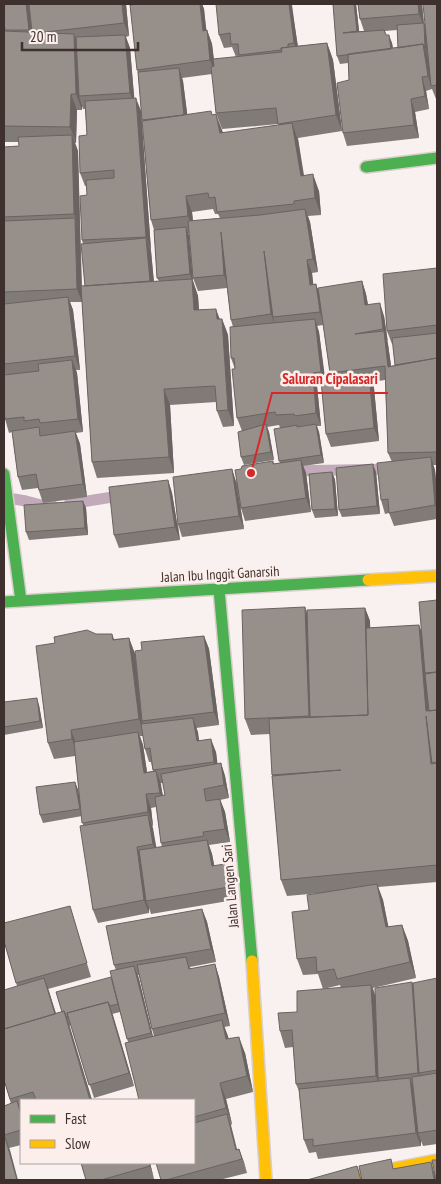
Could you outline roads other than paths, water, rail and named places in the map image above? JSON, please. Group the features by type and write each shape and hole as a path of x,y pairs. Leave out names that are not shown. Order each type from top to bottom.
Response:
{"street":[{"path":"366,166 437,158"},
{"path":"4,474 21,601"},
{"name":"Jalan Ibu Inggit Ganarsih","path":"4,602 437,576"},
{"name":"Jalan Langen Sari","path":"219,589 255,991 266,1180"},
{"path":"336,1180 437,1160"}],"waterway":[{"path":"289,471 393,469"},
{"path":"69,504 125,495"},
{"path":"8,498 49,507 53,506"}],"place":[{"name":"Saluran Cipalasari","path":"251,473"}]}
